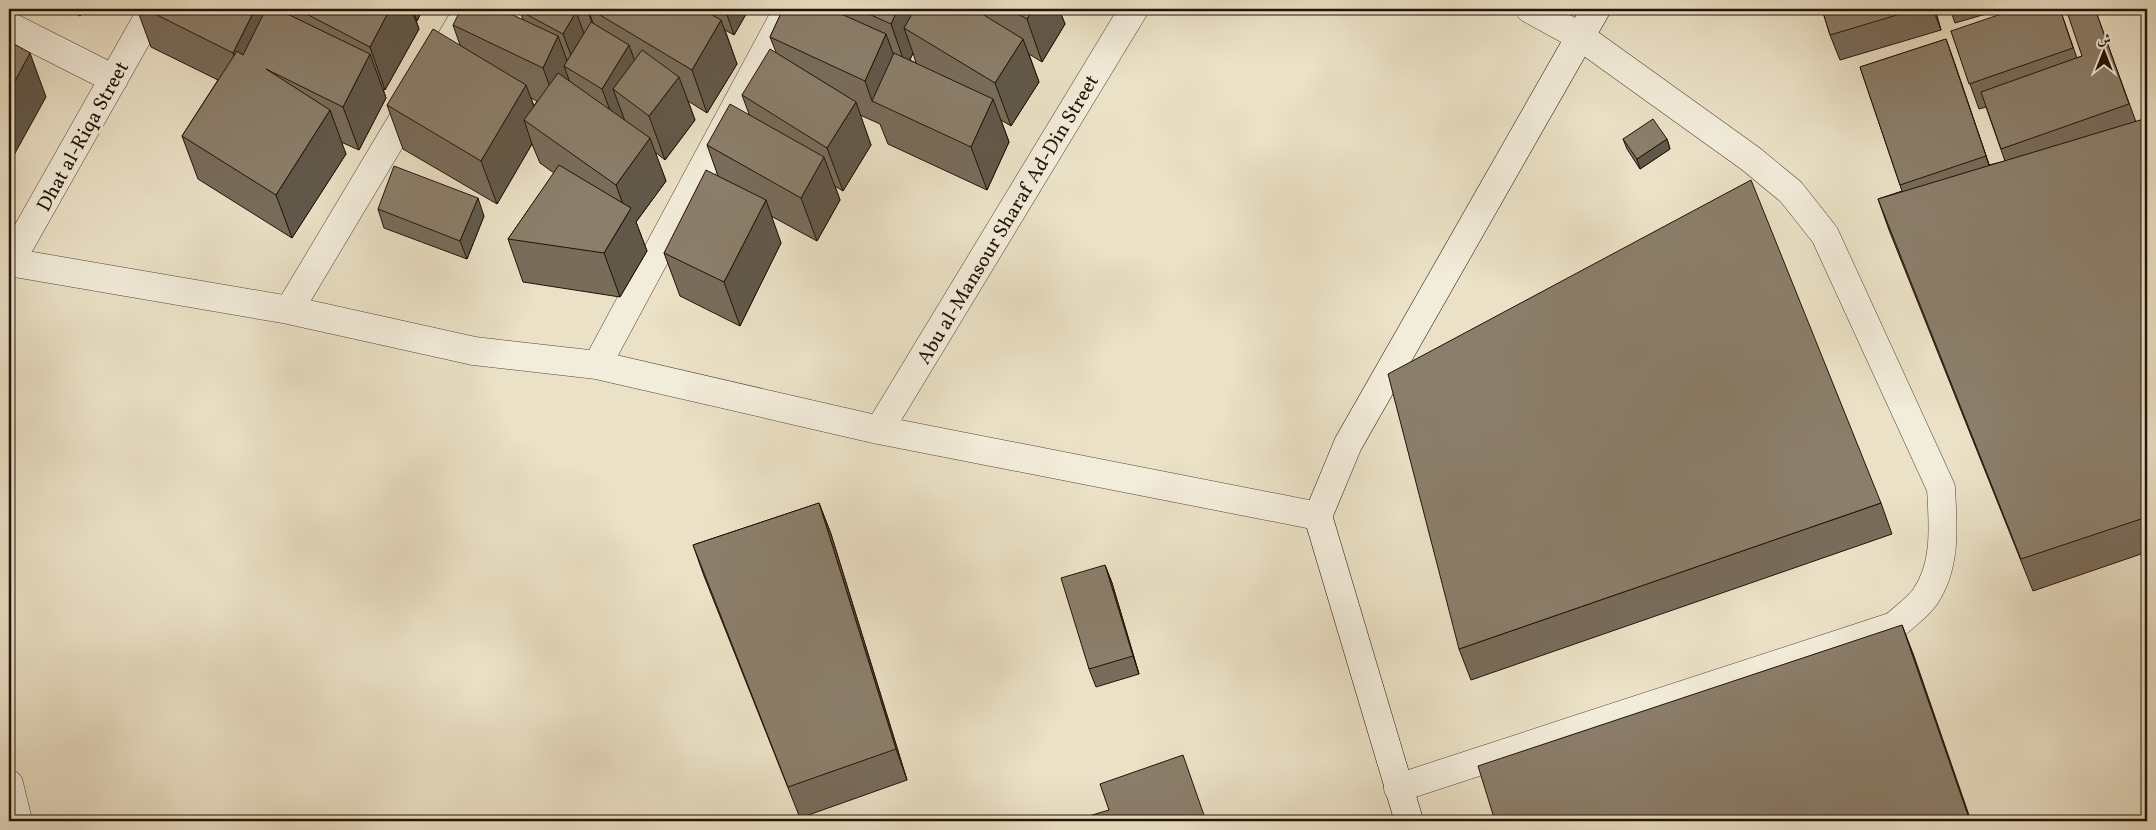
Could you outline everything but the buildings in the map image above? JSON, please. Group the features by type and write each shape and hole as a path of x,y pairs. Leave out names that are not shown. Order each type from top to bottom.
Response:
{"street":[{"name":"Dhat al-Riqa Street","path":"9,262 153,9"},
{"path":"289,310 468,9"},
{"path":"597,365 788,9"},
{"name":"Abu al-Mansour Sharaf Ad-Din Street","path":"879,430 1134,9"},
{"path":"1398,788 1894,626 1924,598 1938,570 1943,529 1941,488 1825,235 1790,192 1752,159 1581,37 1530,9"},
{"path":"1409,821 1318,516 1348,444 1596,9"},
{"path":"9,26 114,80"},
{"path":"9,262 289,310 474,351 597,365 879,430 1318,516"},
{"path":"9,784 18,821"}]}
